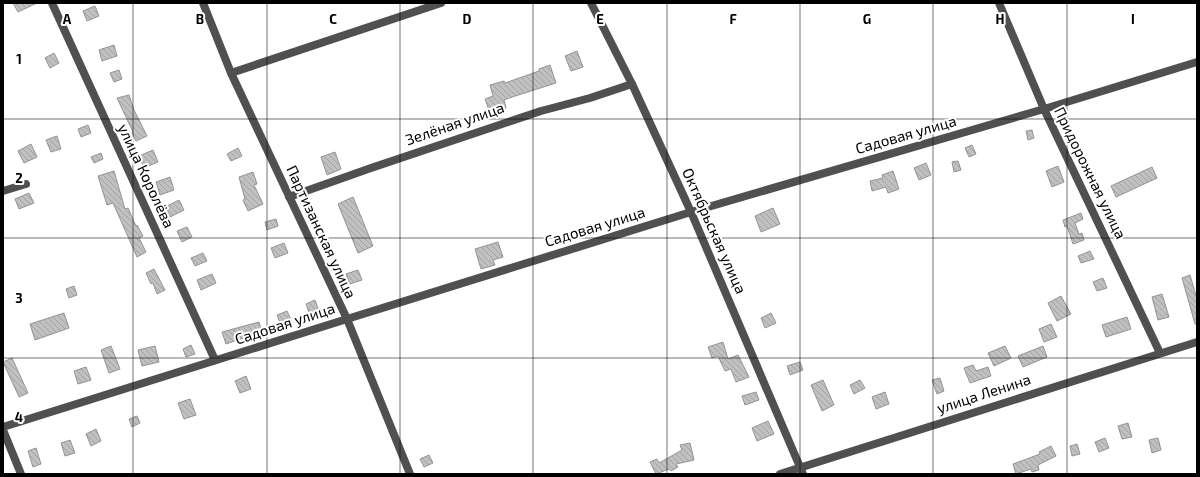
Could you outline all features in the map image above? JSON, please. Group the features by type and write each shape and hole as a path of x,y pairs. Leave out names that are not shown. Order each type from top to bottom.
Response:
{"street":[{"name":"улица Королёва","path":"52,3 215,360"},
{"name":"Партизанская улица","path":"203,3 231,73 347,319 410,474"},
{"path":"231,73 441,3"},
{"name":"Октябрьская улица","path":"591,3 632,84 691,212 801,471"},
{"name":"Придорожная улица","path":"999,3 1044,109 1160,353"},
{"name":"Садовая улица","path":"3,429 215,360 691,212 1044,109 1197,62"},
{"name":"Зелёная улица","path":"289,197 540,111 590,98 632,84"},
{"path":"3,191 26,184"},
{"name":"улица Ленина","path":"780,474 801,471 1197,342"},
{"path":"3,429 21,474"}],"building":[{"path":"13,3 37,3 18,12"},
{"path":"95,6 99,16 87,21 83,11"},
{"path":"114,45 117,56 102,61 99,50"},
{"path":"577,51 583,67 571,71 565,56"},
{"path":"54,53 59,63 50,68 45,58"},
{"path":"550,65 556,83 504,100 506,108 490,113 485,99 493,96 490,85 504,81 505,83 539,71 539,69"},
{"path":"119,70 122,79 114,82 110,73"},
{"path":"129,95 134,110 147,136 136,141 117,98"},
{"path":"88,125 91,133 81,137 78,129"},
{"path":"1032,130 1034,138 1028,140 1026,131"},
{"path":"57,136 61,149 51,152 46,140"},
{"path":"31,144 37,157 24,163 18,151"},
{"path":"972,145 976,154 969,157 965,148"},
{"path":"238,148 242,156 231,161 227,154"},
{"path":"153,150 158,162 144,168 139,156"},
{"path":"335,152 341,169 327,175 321,157"},
{"path":"101,153 103,159 94,163 91,157"},
{"path":"958,161 961,170 954,172 952,162"},
{"path":"926,163 931,175 919,180 914,168"},
{"path":"1058,166 1064,182 1052,187 1046,171"},
{"path":"1152,167 1157,178 1116,197 1111,186"},
{"path":"114,171 125,209 128,208 136,226 137,225 143,236 139,238 146,252 137,257 113,203 107,205 98,176"},
{"path":"893,171 899,189 888,193 886,187 872,191 870,181 883,178 882,175"},
{"path":"253,172 257,184 254,185 263,204 248,211 243,200 245,199 239,177"},
{"path":"170,177 174,190 160,195 156,182"},
{"path":"29,193 34,203 19,209 15,199"},
{"path":"353,197 373,246 358,253 338,204"},
{"path":"179,200 184,210 170,217 165,207"},
{"path":"773,208 780,224 761,232 755,216"},
{"path":"1081,213 1083,219 1075,223 1079,234 1082,233 1084,240 1073,244 1067,226 1065,227 1063,220"},
{"path":"276,219 278,226 267,230 265,222"},
{"path":"187,227 192,237 182,242 177,231"},
{"path":"498,242 503,257 493,260 495,265 481,269 475,249"},
{"path":"284,243 288,253 275,258 271,248"},
{"path":"1090,251 1094,259 1081,263 1078,256"},
{"path":"203,253 207,261 195,266 191,258"},
{"path":"154,269 165,290 157,294 153,283 151,284 146,273"},
{"path":"358,270 362,280 350,284 346,274"},
{"path":"212,274 216,283 201,290 197,280"},
{"path":"1190,275 1197,299 1197,324 1195,324 1182,278"},
{"path":"1103,278 1107,288 1097,291 1093,282"},
{"path":"74,286 77,295 69,298 66,289"},
{"path":"1162,294 1169,317 1158,320 1152,297"},
{"path":"1061,296 1071,314 1057,321 1048,303"},
{"path":"315,300 320,314 311,318 306,304"},
{"path":"287,311 292,322 281,326 277,315"},
{"path":"64,313 69,328 35,340 30,324"},
{"path":"771,313 776,323 765,328 761,318"},
{"path":"1127,317 1131,329 1106,337 1102,325"},
{"path":"259,322 263,335 253,338 252,335 226,344 222,332"},
{"path":"1051,324 1057,337 1044,342 1039,329"},
{"path":"723,342 728,359 738,355 749,377 736,382 731,369 725,371 718,356 712,358 708,347"},
{"path":"191,345 195,354 186,357 183,349"},
{"path":"111,346 120,369 109,373 101,350"},
{"path":"155,346 159,362 142,366 138,350"},
{"path":"1005,346 1011,358 994,366 988,353"},
{"path":"1043,346 1047,357 1023,367 1018,356"},
{"path":"12,358 28,393 19,397 3,362"},
{"path":"800,362 803,370 790,375 787,366"},
{"path":"973,365 976,371 988,367 991,376 970,383 964,368"},
{"path":"86,367 91,380 78,384 74,371"},
{"path":"246,376 251,389 240,393 235,381"},
{"path":"940,378 944,391 937,394 932,380"},
{"path":"823,380 834,405 822,411 811,385"},
{"path":"860,380 865,388 854,394 850,385"},
{"path":"756,392 759,400 745,405 742,396"},
{"path":"885,392 889,404 876,409 872,397"},
{"path":"190,399 196,415 184,419 178,403"},
{"path":"137,416 140,423 132,427 129,419"},
{"path":"768,421 774,434 757,441 752,428"},
{"path":"1128,423 1132,437 1122,439 1118,426"},
{"path":"96,429 101,441 91,446 86,434"},
{"path":"1105,438 1109,448 1099,452 1095,442"},
{"path":"1158,438 1161,450 1152,453 1149,440"},
{"path":"70,440 75,453 65,456 61,443"},
{"path":"690,443 694,460 676,464 678,467 671,471 669,469 656,474 650,462 657,459 659,463 682,450 680,445"},
{"path":"1077,444 1080,454 1072,456 1070,446"},
{"path":"1051,446 1056,456 1038,465 1039,470 1032,472 1031,469 1016,474 1013,464 1040,454 1039,452"},
{"path":"36,448 41,464 33,467 28,451"},
{"path":"429,455 433,463 424,467 420,459"}]}
